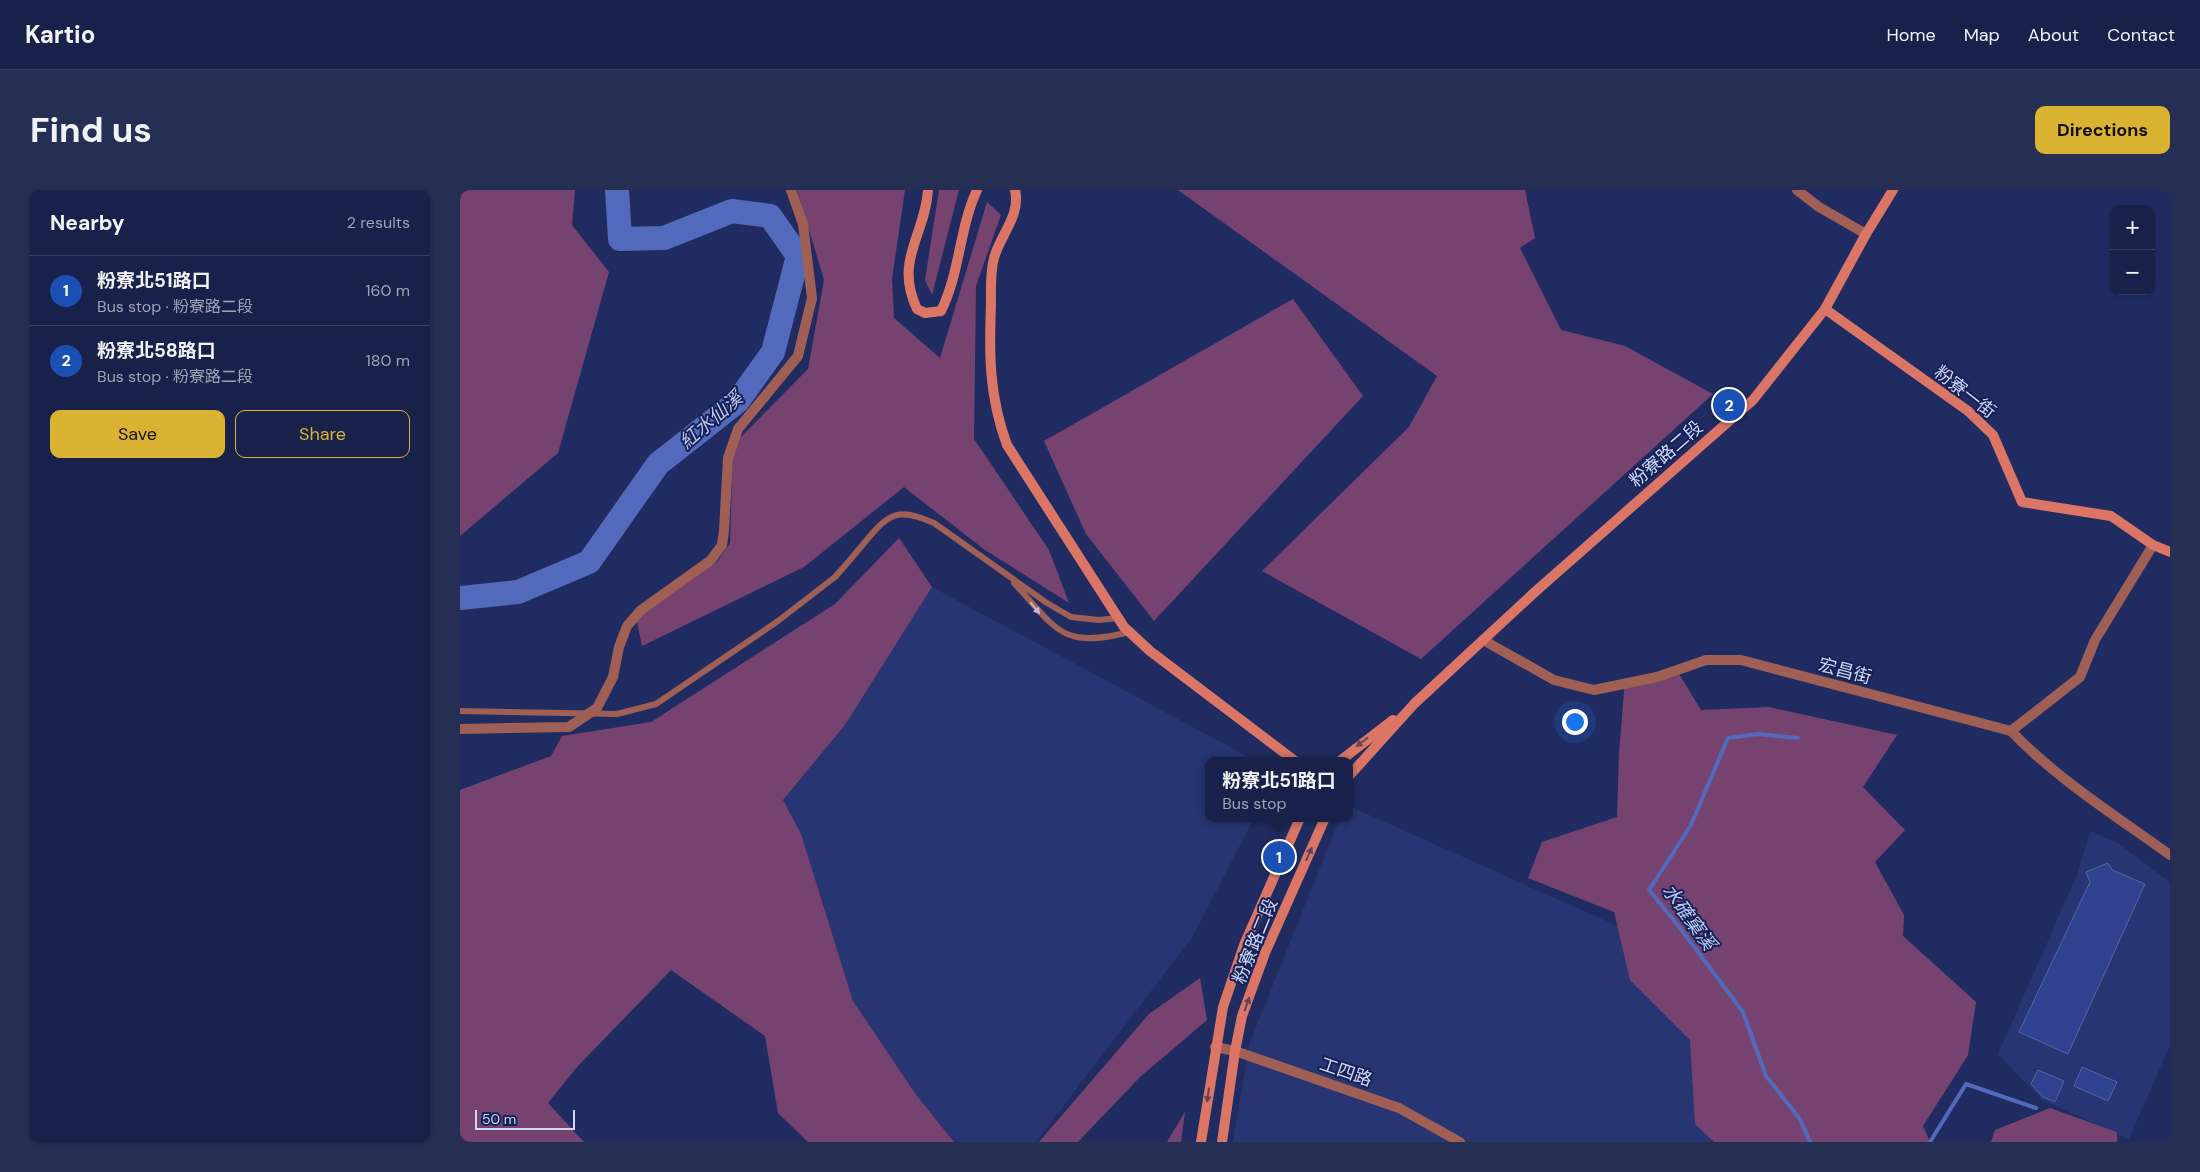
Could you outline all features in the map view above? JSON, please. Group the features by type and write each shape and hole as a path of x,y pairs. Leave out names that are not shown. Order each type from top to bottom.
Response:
{"main road":[{"path":"928,190 907,276 909,293 916,309 925,313 941,311 949,295 961,235 977,190"},
{"path":"1015,190 1017,199 1013,218 994,258 989,360 997,418 1007,445 1118,618 1129,632 1150,651 1290,757"},
{"name":"粉寮路二段","path":"1353,772 1414,704 1536,591 1753,400 1825,309 1866,234 1893,190"},
{"name":"粉寮一街","path":"1825,309 1968,412 1993,435 2022,502 2111,516 2153,545 2170,552"},
{"name":"粉寮路二段","path":"1345,757 1414,704"},
{"name":"粉寮路二段","path":"1201,1142 1223,1007 1244,945 1298,822"},
{"name":"粉寮路二段","path":"1222,1142 1242,1016 1265,953 1323,822"}],"street":[{"path":"460,729 569,727 597,708 613,677 619,647 627,626 640,610 711,560 722,545 728,458 738,429 798,356 812,298 803,224 791,190"},
{"path":"1797,190 1819,207 1866,234"},
{"path":"2153,545 2096,640 2080,677 2011,731 2032,753 2170,855"},
{"name":"宏昌街","path":"1483,640 1554,680 1594,690 1657,677 1706,660 1741,660 2011,731"},
{"name":"工四路","path":"1215,1047 1235,1051 1399,1108 1460,1142"}],"lane":[{"path":"460,711 617,714 656,704 778,621 835,577 878,526 888,517 903,514 921,517 934,522 1047,603 1071,617 1099,620 1118,618"},
{"path":"1003,572 1044,618 1064,634 1083,639 1129,632"}],"shaded area":[{"path":"460,190 575,190 572,225 609,272 558,453 460,536"},
{"path":"797,190 905,190 892,279 894,318 940,358 987,202 1001,215 976,286 974,439 1049,550 1069,603 985,550 904,487 804,567 642,646 635,613 717,562 730,543 733,445 808,369 824,280"},
{"path":"939,190 959,190 932,295 925,280"},
{"path":"1178,190 1525,190 1535,238 1520,248 1561,330 1625,346 1713,394 1421,659 1262,571 1409,427 1437,376"},
{"path":"1293,299 1363,396 1154,621 1086,534 1044,441"},
{"path":"899,538 932,587 845,725 783,800 801,834 853,1001 917,1096 954,1142 808,1142 778,1113 765,1036 671,970 577,1067 548,1103 584,1142 460,1142 460,790 551,756 562,736 651,722 835,604"},
{"path":"932,587 1249,757 1205,757 1205,822 1252,822 1193,936 1036,1142 954,1142 917,1096 853,1001 801,835 783,800 845,725"},
{"path":"1678,672 1701,710 1769,707 1897,735 1863,787 1905,830 1875,862 1904,915 1903,936 1976,1002 1968,1055 1923,1126 1930,1142 1714,1142 1695,1124 1690,1040 1630,980 1614,912 1528,878 1542,842 1617,817 1619,753 1625,680"},
{"path":"1353,808 1667,948 1785,1142 1233,1142 1250,1042 1338,822 1353,822"},
{"path":"2090,831 2118,843 2170,882 2170,1045 2129,1139 2042,1100 1998,1054 2077,875"},
{"path":"1200,978 1207,1020 1140,1077 1078,1142 1039,1142 1149,1014"},
{"path":"2050,1108 2117,1132 2117,1142 1991,1142 1995,1130"},
{"path":"1185,1112 1181,1142 1167,1142"}],"building":[{"path":"2108,863 2112,870 2145,884 2068,1054 2019,1032 2090,882 2086,872"},
{"path":"2082,1067 2117,1082 2108,1101 2074,1086"},
{"path":"2038,1070 2064,1081 2055,1102 2043,1097 2031,1084"}],"waterway":[{"name":"紅水仙溪","path":"460,598 518,592 589,562 658,464 738,401 773,352 798,256 770,216 732,211 664,238 620,239 617,190"},
{"name":"水確窠溪","path":"1798,738 1758,734 1728,738 1691,825 1649,890 1743,1012 1766,1076 1800,1119 1810,1142"},
{"path":"1930,1142 1966,1084 2036,1108"}],"place":[{"name":"粉寮北58路口","path":"1729,405"},
{"name":"粉寮北51路口","path":"1279,857"}]}
